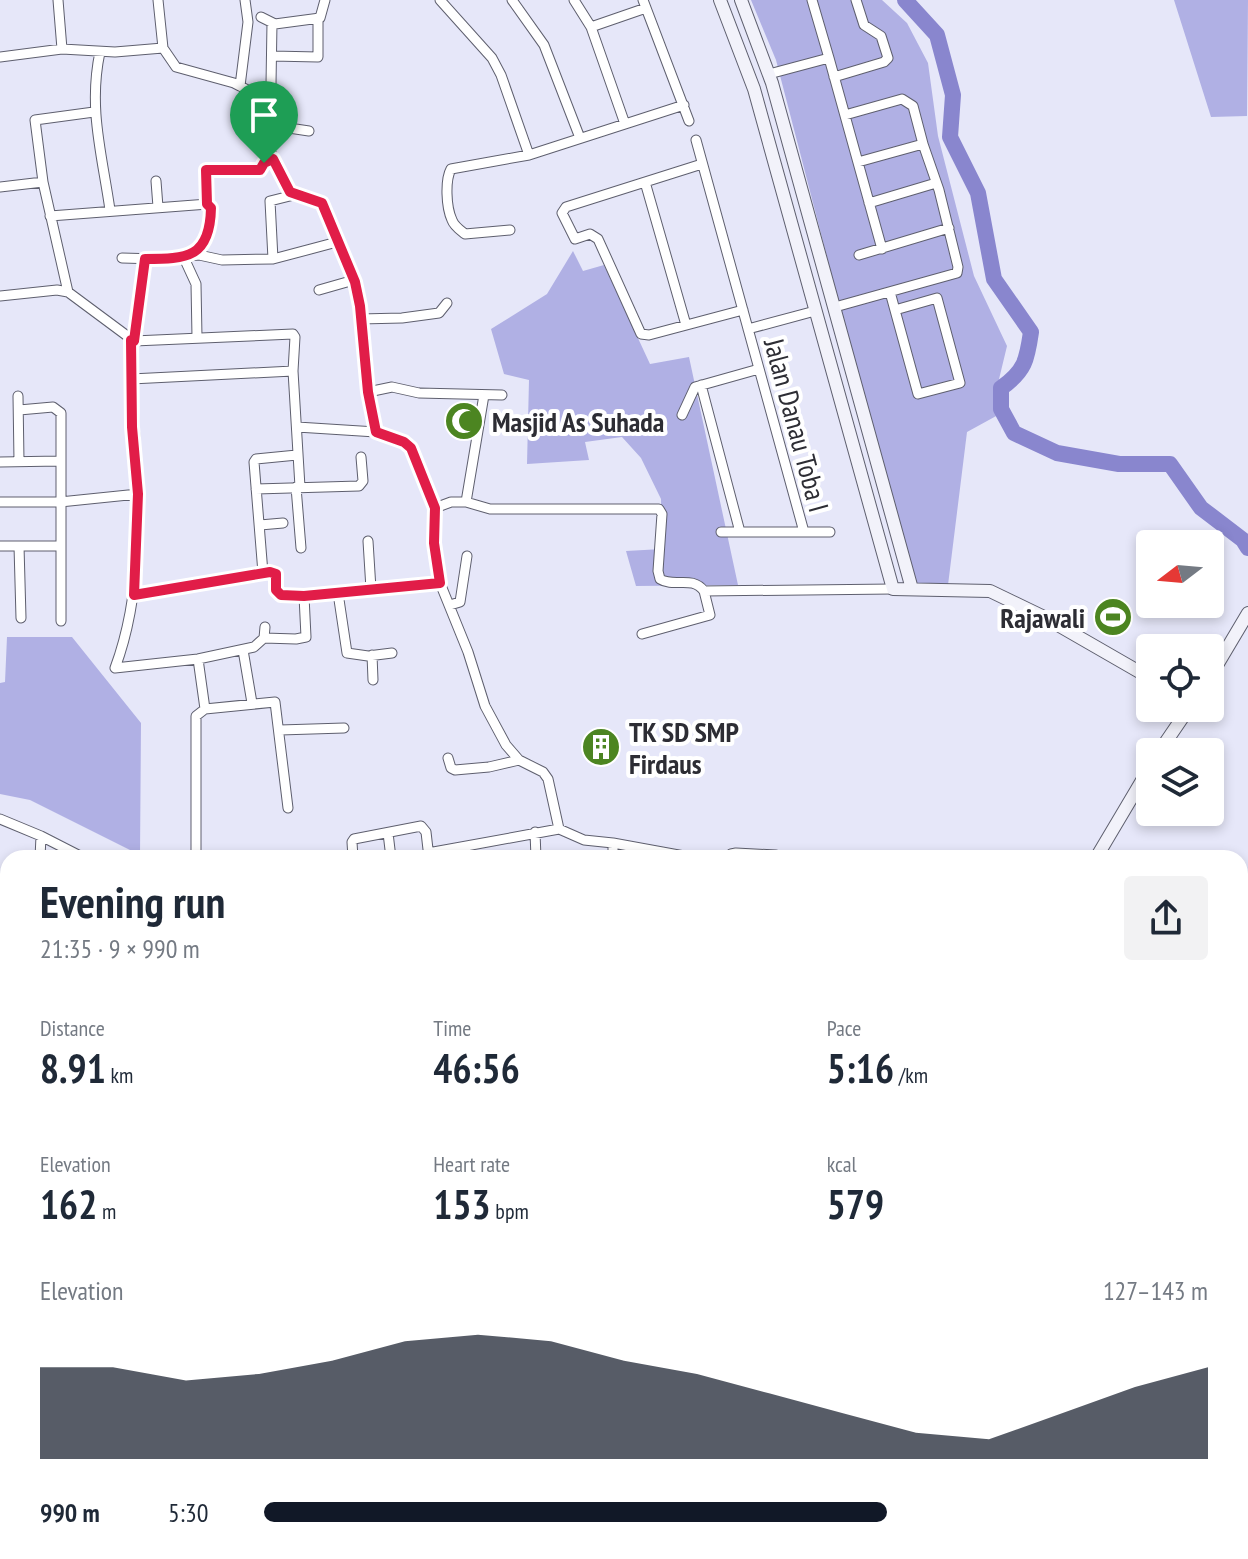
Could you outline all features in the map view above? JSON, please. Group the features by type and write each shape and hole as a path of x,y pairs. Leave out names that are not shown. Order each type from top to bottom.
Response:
{"main road":[{"path":"720,0 754,89 893,589 990,591 1044,617 1136,670"},
{"path":"741,0 769,74 912,589"},
{"path":"820,328 839,324"},
{"path":"1224,653 1248,613"},
{"path":"1101,850 1136,791"}],"street":[{"path":"58,0 62,49"},
{"path":"158,0 163,48 176,67 206,73 240,86 266,101"},
{"path":"240,86 248,22 245,0"},
{"path":"261,17 272,23 318,18 322,15 325,0"},
{"path":"512,0 544,45 580,138"},
{"path":"574,0 591,27 625,124"},
{"path":"812,0 882,249"},
{"path":"834,77 884,62 888,58 881,36 864,25 856,0"},
{"path":"443,1 492,58 529,155"},
{"path":"591,27 645,4 689,121"},
{"path":"272,56 318,57 318,18"},
{"path":"272,23 271,84 266,101 269,125 267,144 287,188 294,195"},
{"path":"0,57 62,49 100,52 163,48"},
{"path":"100,52 94,79 94,112 110,210"},
{"path":"769,74 829,58"},
{"path":"835,307 957,273 949,228 913,106 902,99 845,115"},
{"path":"510,230 481,235 465,234 457,227 451,219 447,176 451,169 529,155 684,105"},
{"path":"68,292 43,182 35,120 94,112"},
{"path":"269,125 309,131"},
{"name":"Jalan Danau Toba I","path":"696,140 804,532"},
{"path":"858,162 923,144"},
{"path":"184,258 197,251 211,215 207,204 206,170 260,170 264,163 273,159"},
{"path":"702,164 566,207 562,213 575,239 592,234 598,239 639,331 644,335 743,310"},
{"path":"156,181 158,207"},
{"path":"0,187 43,182"},
{"path":"645,182 686,325"},
{"path":"869,203 936,183"},
{"path":"273,259 269,202 294,195 322,203 354,280 376,432"},
{"path":"50,216 207,204"},
{"path":"859,255 949,228"},
{"path":"122,258 184,258 199,255 244,261 273,259 337,242"},
{"path":"184,258 196,284 197,337"},
{"path":"145,259 132,340 131,379 138,494 134,595 115,668 198,659 243,650 254,647 264,633 296,639 306,637 304,596"},
{"path":"319,290 354,280"},
{"path":"0,296 57,290 68,292 132,340 293,334 301,548"},
{"path":"890,292 918,394 960,383 937,298 895,310"},
{"path":"360,319 439,313 447,303"},
{"path":"748,329 815,311"},
{"path":"682,415 695,387 759,369"},
{"path":"131,379 293,371"},
{"path":"701,385 740,532"},
{"path":"368,392 392,387 411,393 502,395"},
{"path":"466,502 484,395"},
{"path":"18,396 19,461"},
{"path":"19,410 53,407 61,413 61,621"},
{"path":"297,427 376,432 408,444 435,508 434,543 440,583 485,706 506,745 519,760 543,772 548,779 559,829"},
{"path":"263,573 255,460 297,455"},
{"path":"256,489 359,486 363,481 361,457"},
{"path":"0,462 60,461"},
{"path":"0,502 60,502 138,494"},
{"path":"435,508 451,502 466,502 490,509 659,509 662,514 660,579 666,583 693,582 704,591 710,615 642,634"},
{"path":"260,525 283,523"},
{"path":"721,532 830,532"},
{"path":"368,541 371,589"},
{"path":"0,546 60,546"},
{"path":"19,546 21,618"},
{"path":"450,605 460,602 467,556"},
{"path":"134,595 263,573 276,574 279,594 304,596 440,583"},
{"path":"704,591 893,589"},
{"path":"338,593 346,652 351,655 392,653"},
{"path":"243,650 252,703"},
{"path":"372,655 373,680"},
{"path":"198,659 205,709"},
{"path":"196,850 196,716 205,709 275,702 288,808"},
{"path":"280,730 344,728"},
{"path":"448,758 451,768 455,770 519,760"},
{"path":"0,819 71,850"},
{"path":"352,850 354,839 423,827 428,850"},
{"path":"452,850 559,829 584,840 646,850"},
{"path":"535,832 536,850"},
{"path":"388,833 390,850"},
{"path":"40,850 41,836"},
{"path":"613,843 613,850"}],"shaded area":[{"path":"751,0 882,0 907,23 928,63 938,136 974,276 1007,346 994,400 998,415 967,432 948,585 912,585 776,60"},
{"path":"1174,0 1248,0 1247,116 1211,117"},
{"path":"573,251 583,271 604,265 650,364 689,357 738,585 636,586 626,551 662,549 661,499 641,458 622,437 585,442 589,460 527,464 529,380 504,374 491,329 547,294"},
{"path":"7,637 72,637 141,723 140,850 130,850 30,800 0,794 0,683 5,682"}],"waterway":[{"path":"905,0 937,35 953,95 950,137 978,193 994,279 1031,332 1024,364 1001,388 1001,409 1014,433 1057,453 1119,464 1170,464 1201,508 1243,540 1248,548"}],"place":[{"name":"Masjid As Suhada","path":"464,421"},
{"name":"Rajawali","path":"1113,617"},
{"name":"TK SD SMP Firdaus","path":"601,747"}],"route":[{"path":"273,159 287,188 294,195 322,203 354,280 376,432 408,444 435,508 434,543 440,583 304,596 281,595 276,590 276,574 270,572 134,595 138,494 132,427 131,340 134,341 145,259 185,257 200,247 211,215 205,188 206,170 260,170 264,163 273,159"}]}
